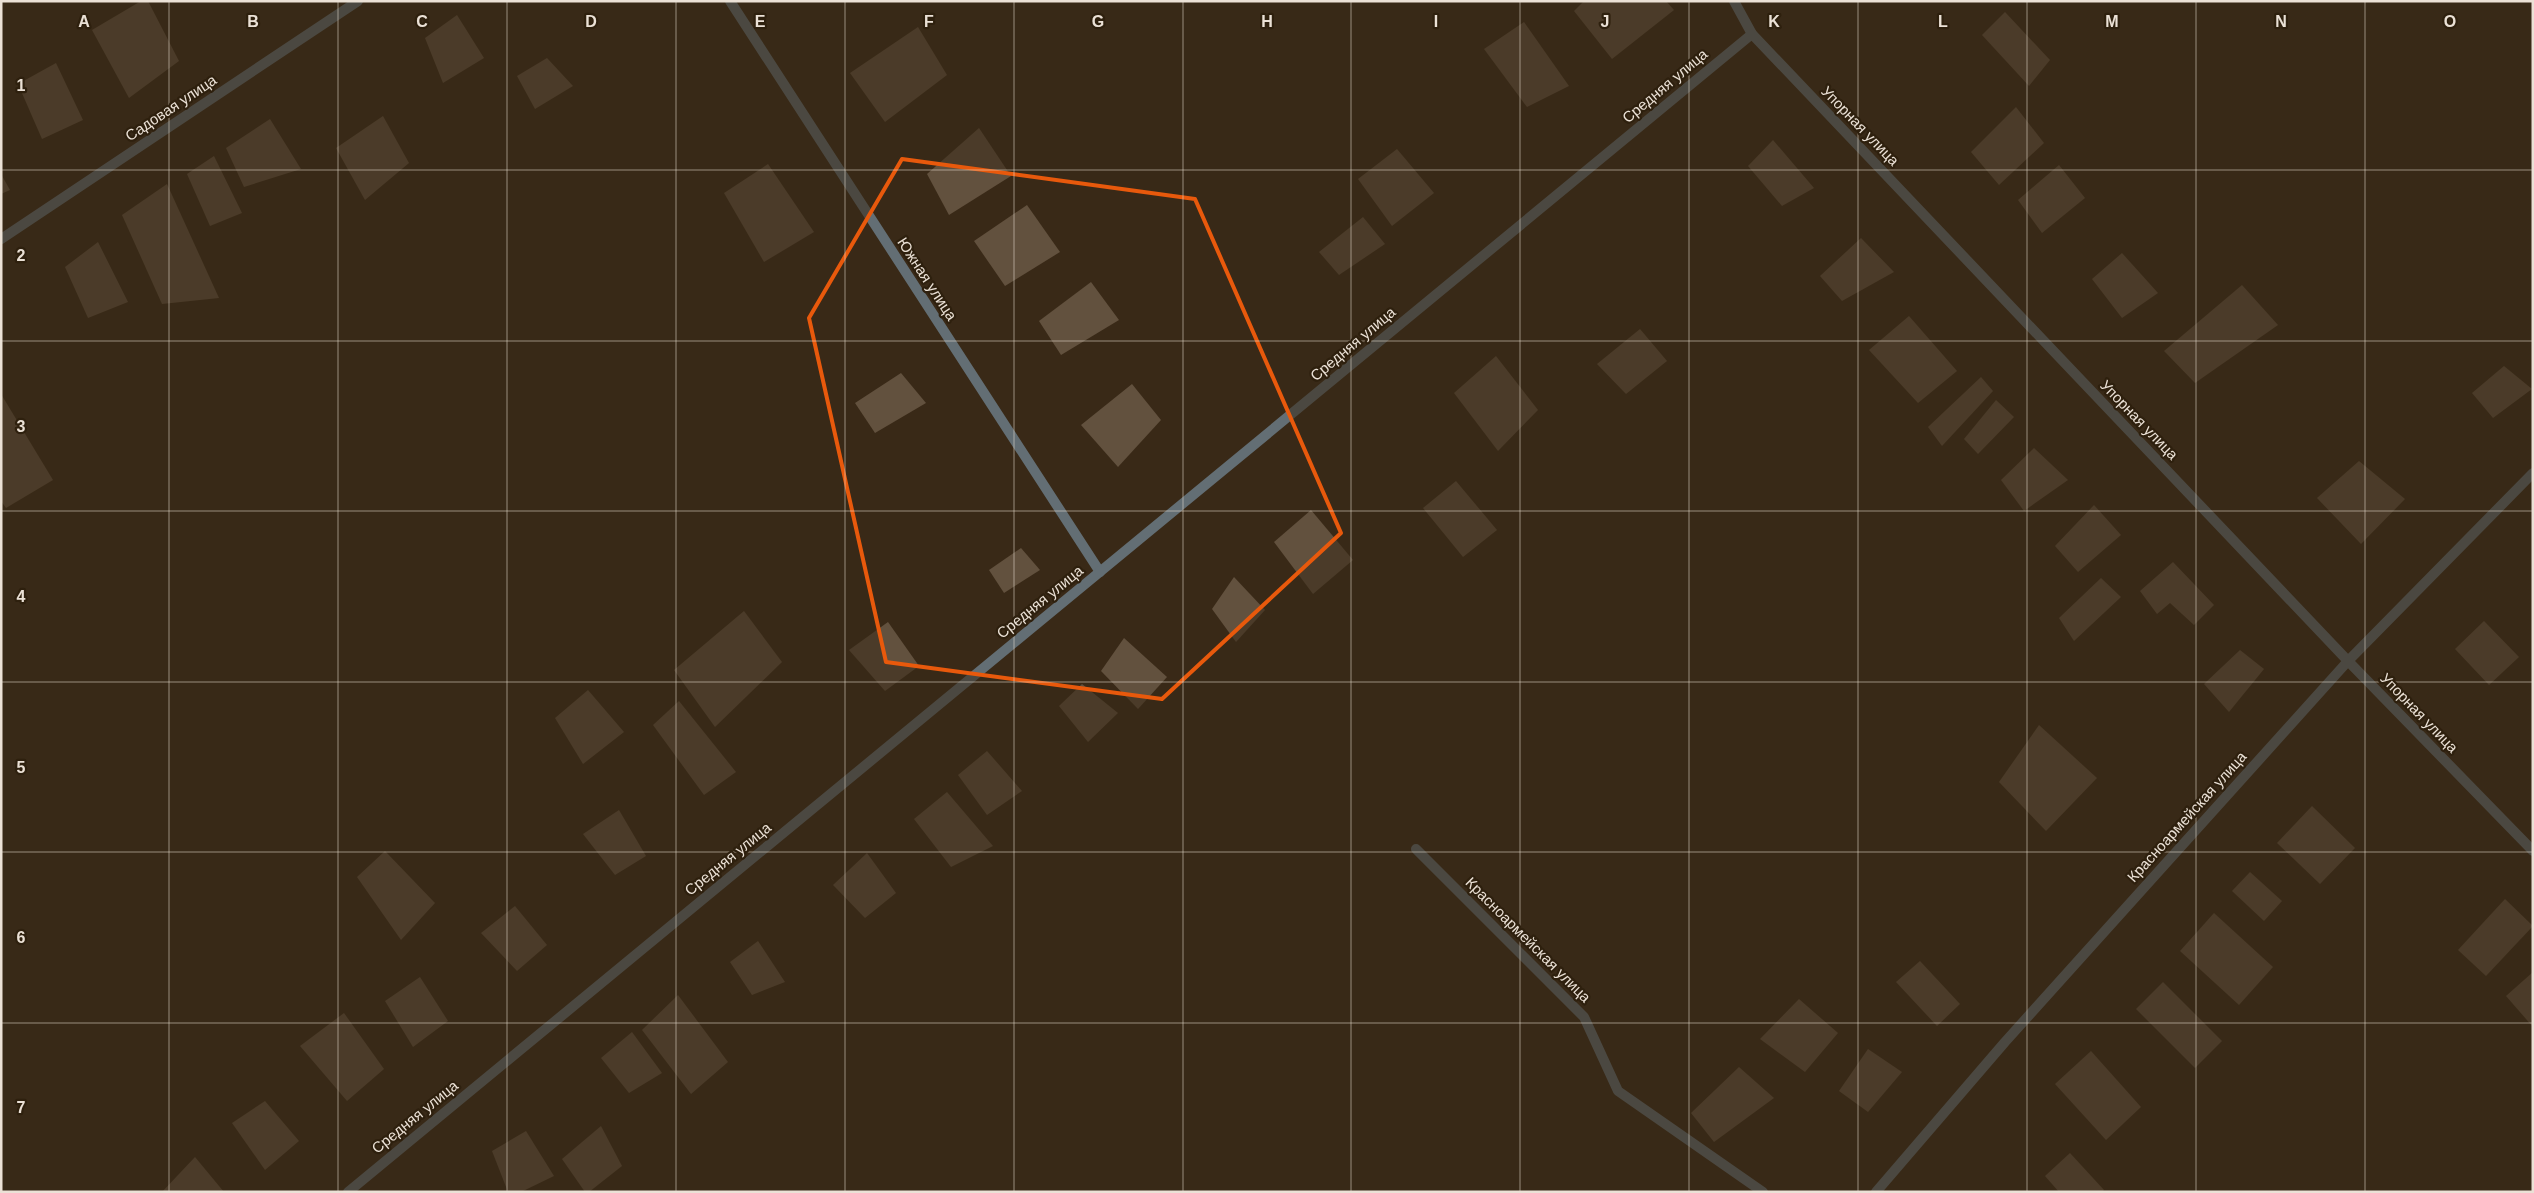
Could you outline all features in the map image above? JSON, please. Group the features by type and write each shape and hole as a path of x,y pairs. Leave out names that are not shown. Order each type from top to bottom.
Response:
{"street":[{"name":"Садовая улица","path":"1,239 358,1"},
{"name":"Южная улица","path":"730,1 1100,572"},
{"name":"Упорная улица","path":"1734,1 1752,34 2348,661 2533,851"},
{"name":"Средняя улица","path":"348,1192 1752,34"},
{"name":"Красноармейская улица","path":"1876,1192 2005,1042 2348,661 2533,473"},
{"name":"Красноармейская улица","path":"1416,849 1584,1017 1618,1091 1763,1192"}],"highlighted area":[{"path":"902,159 1195,199 1341,533 1162,699 886,662 809,318"}],"building":[{"path":"141,1 148,1 179,61 129,98 92,30"},
{"path":"1584,1 1666,1 1674,10 1612,59 1574,11"},
{"path":"2005,12 2050,60 2029,86 1982,35"},
{"path":"457,15 484,58 443,83 425,38"},
{"path":"1524,22 1569,86 1527,107 1484,49"},
{"path":"918,27 947,75 885,122 850,73"},
{"path":"547,58 573,86 535,109 517,76"},
{"path":"56,63 83,120 42,139 18,84"},
{"path":"2016,107 2044,143 1999,185 1971,152"},
{"path":"383,116 409,163 365,200 336,148"},
{"path":"270,119 301,169 244,187 226,148"},
{"path":"979,128 1011,176 949,215 927,174"},
{"path":"1773,140 1814,188 1782,206 1748,166"},
{"path":"1397,149 1434,193 1392,226 1358,179"},
{"path":"214,156 242,213 210,226 187,174"},
{"path":"768,164 814,232 764,262 724,193"},
{"path":"2059,165 2085,198 2042,233 2018,200"},
{"path":"1,174 10,190 1,194"},
{"path":"167,184 219,298 162,304 122,215"},
{"path":"1027,205 1060,252 1005,286 974,241"},
{"path":"1363,217 1385,244 1339,275 1319,252"},
{"path":"1861,238 1894,272 1842,301 1820,276"},
{"path":"98,242 128,302 88,318 65,267"},
{"path":"2122,253 2158,293 2122,318 2092,279"},
{"path":"1091,282 1119,320 1061,355 1039,321"},
{"path":"2242,285 2278,325 2195,383 2164,351"},
{"path":"1909,316 1957,371 1918,403 1869,350"},
{"path":"1640,329 1667,361 1626,394 1597,364"},
{"path":"1496,356 1538,410 1498,451 1454,393"},
{"path":"2504,366 2532,389 2493,418 2472,393"},
{"path":"901,373 926,403 875,433 855,403"},
{"path":"1981,377 1993,391 1942,446 1928,427"},
{"path":"1132,384 1161,420 1118,467 1081,425"},
{"path":"1,394 53,480 6,508 1,501"},
{"path":"1996,400 2014,417 1978,454 1964,439"},
{"path":"2034,448 2068,480 2024,511 2001,480"},
{"path":"2359,461 2405,499 2361,544 2317,498"},
{"path":"1456,481 1497,530 1463,557 1423,508"},
{"path":"2094,505 2121,535 2078,572 2055,546"},
{"path":"1311,510 1353,560 1313,594 1274,542"},
{"path":"1021,548 1040,570 1004,593 989,570"},
{"path":"2173,562 2214,605 2194,625 2170,603 2157,614 2140,591"},
{"path":"1234,577 1265,610 1236,642 1212,609"},
{"path":"2101,578 2121,597 2074,641 2059,618"},
{"path":"744,611 782,662 715,727 674,670"},
{"path":"2484,621 2519,657 2489,685 2455,649"},
{"path":"888,622 919,666 885,691 849,650"},
{"path":"1124,638 1167,677 1138,709 1101,671"},
{"path":"2240,650 2264,669 2229,712 2204,684"},
{"path":"1082,684 1118,713 1088,742 1059,706"},
{"path":"588,690 624,732 583,764 555,718"},
{"path":"679,701 736,772 704,795 653,725"},
{"path":"2039,725 2097,778 2046,831 1999,782"},
{"path":"987,751 1022,791 987,815 958,775"},
{"path":"947,792 993,846 951,867 914,819"},
{"path":"2312,806 2355,848 2320,884 2277,843"},
{"path":"619,810 646,856 615,875 583,834"},
{"path":"385,851 435,903 401,940 357,877"},
{"path":"867,853 896,893 865,918 833,885"},
{"path":"2250,872 2282,901 2264,921 2232,891"},
{"path":"2505,899 2533,926 2486,976 2458,950"},
{"path":"515,906 547,945 517,971 481,933"},
{"path":"2214,913 2273,967 2239,1005 2180,951"},
{"path":"758,941 785,982 752,995 730,962"},
{"path":"1920,961 1960,1004 1937,1026 1896,982"},
{"path":"2533,972 2533,1027 2506,996"},
{"path":"420,977 448,1021 413,1047 385,1001"},
{"path":"2163,982 2222,1041 2195,1068 2136,1009"},
{"path":"678,995 728,1062 691,1094 642,1030"},
{"path":"1799,999 1838,1033 1805,1072 1760,1039"},
{"path":"344,1013 384,1069 347,1101 300,1046"},
{"path":"632,1032 662,1073 629,1093 601,1058"},
{"path":"1868,1049 1902,1072 1868,1112 1839,1091"},
{"path":"2091,1051 2141,1107 2106,1140 2055,1084"},
{"path":"1739,1067 1774,1098 1714,1142 1691,1113"},
{"path":"265,1101 299,1141 265,1170 232,1123"},
{"path":"601,1126 622,1166 589,1192 585,1192 562,1159"},
{"path":"526,1131 554,1176 521,1192 508,1192 492,1151"},
{"path":"2070,1153 2104,1190 2102,1192 2059,1192 2045,1176"},
{"path":"195,1157 224,1192 162,1192"}]}
